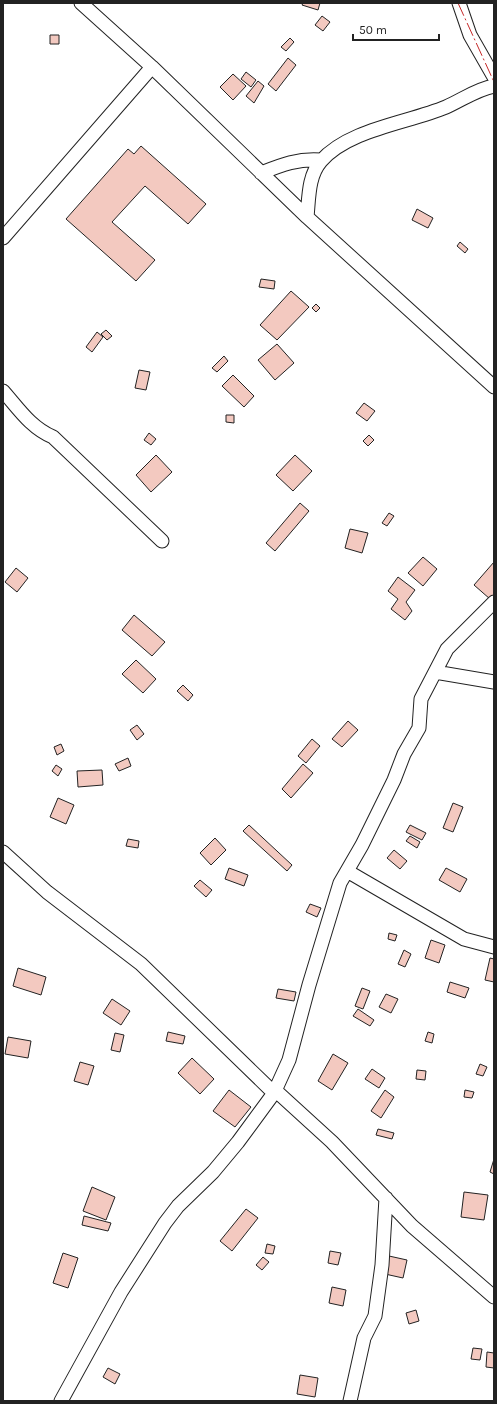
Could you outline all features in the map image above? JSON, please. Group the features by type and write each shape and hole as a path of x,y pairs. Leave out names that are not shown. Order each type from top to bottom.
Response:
{"street":[{"path":"81,3 152,67 307,217 494,387"},
{"path":"459,3 470,35 494,77"},
{"path":"3,238 152,67"},
{"path":"307,217 312,178 314,170 321,160 353,139 439,109 480,90 494,86"},
{"path":"261,173 295,161 307,159 321,160"},
{"path":"3,391 32,425 42,433 53,438 162,541"},
{"path":"61,1401 121,1292 165,1223 178,1206 213,1172 238,1142 274,1092 289,1060 340,882 362,845 387,794 404,754 419,728 421,699 447,649 494,602"},
{"path":"435,672 494,682"},
{"path":"3,852 47,892 141,964 274,1092 332,1142 412,1226 494,1297"},
{"path":"347,871 464,939 494,947"},
{"path":"350,1401 364,1338 375,1316 382,1265 386,1198"}],"building":[{"path":"303,3 320,3 318,10 302,5"},
{"path":"322,16 330,22 323,31 315,25"},
{"path":"50,35 59,35 59,44 50,44"},
{"path":"290,38 294,42 286,51 281,47"},
{"path":"288,58 296,65 276,91 268,84"},
{"path":"246,72 256,80 251,87 241,79"},
{"path":"233,74 246,86 233,100 220,87"},
{"path":"258,81 264,86 254,103 246,96"},
{"path":"141,146 206,204 188,224 145,186 112,222 155,260 136,281 66,219 128,149 134,154"},
{"path":"417,209 433,218 428,228 412,220"},
{"path":"460,242 468,249 465,253 457,246"},
{"path":"261,279 275,281 274,289 259,287"},
{"path":"291,291 309,307 277,340 260,325"},
{"path":"316,304 320,308 316,312 312,308"},
{"path":"106,330 112,336 107,340 101,334"},
{"path":"97,332 103,337 92,352 86,347"},
{"path":"277,344 294,363 275,380 258,360"},
{"path":"224,356 228,361 217,372 212,368"},
{"path":"139,370 150,372 146,390 135,388"},
{"path":"233,375 254,396 244,407 222,386"},
{"path":"364,403 375,411 367,421 356,413"},
{"path":"226,415 234,415 234,423 226,422"},
{"path":"149,433 156,439 151,445 144,440"},
{"path":"369,435 374,440 368,446 363,441"},
{"path":"156,455 172,472 151,492 136,475"},
{"path":"295,455 312,471 293,491 276,475"},
{"path":"300,503 309,511 275,551 266,543"},
{"path":"389,513 394,516 387,526 382,523"},
{"path":"350,529 368,533 362,553 345,548"},
{"path":"423,557 437,569 423,586 408,573"},
{"path":"494,562 494,595 490,599 474,585"},
{"path":"16,568 28,578 17,592 5,582"},
{"path":"398,577 415,590 406,602 412,611 405,620 391,609 398,599 388,591"},
{"path":"134,615 165,642 152,656 122,630"},
{"path":"136,660 156,679 143,693 122,674"},
{"path":"183,685 193,695 188,701 177,691"},
{"path":"348,721 358,730 342,747 332,739"},
{"path":"137,725 144,734 137,740 130,730"},
{"path":"312,739 320,746 306,763 298,756"},
{"path":"61,744 64,751 57,755 54,747"},
{"path":"128,758 131,766 119,771 115,764"},
{"path":"303,764 313,773 291,798 282,789"},
{"path":"56,765 62,769 58,776 52,771"},
{"path":"102,770 103,785 78,787 77,771"},
{"path":"58,798 74,805 66,824 50,817"},
{"path":"453,803 463,807 453,832 443,828"},
{"path":"249,825 292,865 287,871 243,831"},
{"path":"410,825 426,833 422,840 406,832"},
{"path":"410,836 420,842 417,848 406,841"},
{"path":"215,838 226,850 211,865 200,853"},
{"path":"128,839 139,841 138,848 126,846"},
{"path":"394,850 407,861 400,869 387,858"},
{"path":"229,868 248,875 244,886 225,879"},
{"path":"446,868 467,879 460,892 439,880"},
{"path":"200,880 212,890 206,897 194,886"},
{"path":"310,904 321,908 317,917 306,912"},
{"path":"389,933 397,935 395,941 388,939"},
{"path":"431,940 445,945 439,963 425,958"},
{"path":"404,950 411,954 405,967 398,964"},
{"path":"490,958 494,959 494,982 485,980"},
{"path":"18,968 46,977 41,995 13,986"},
{"path":"450,982 469,988 465,998 447,992"},
{"path":"362,988 370,991 363,1009 355,1006"},
{"path":"278,989 296,992 294,1001 276,998"},
{"path":"386,994 398,999 391,1013 379,1007"},
{"path":"112,999 130,1011 121,1025 103,1013"},
{"path":"358,1009 374,1020 370,1026 353,1016"},
{"path":"168,1032 185,1036 183,1044 166,1041"},
{"path":"428,1032 434,1034 432,1043 425,1041"},
{"path":"115,1033 124,1035 120,1052 111,1050"},
{"path":"8,1037 31,1041 28,1058 5,1054"},
{"path":"333,1054 348,1063 332,1090 318,1081"},
{"path":"192,1058 214,1079 200,1094 178,1073"},
{"path":"80,1062 94,1066 88,1085 74,1081"},
{"path":"480,1064 487,1067 483,1076 476,1074"},
{"path":"372,1069 385,1078 379,1088 365,1079"},
{"path":"417,1070 426,1071 425,1080 416,1079"},
{"path":"229,1090 251,1107 235,1127 213,1111"},
{"path":"385,1090 394,1097 381,1118 371,1111"},
{"path":"465,1090 474,1092 472,1098 464,1097"},
{"path":"378,1129 394,1133 392,1139 376,1135"},
{"path":"494,1159 494,1174 490,1172"},
{"path":"92,1187 115,1197 106,1220 83,1211"},
{"path":"464,1192 488,1195 484,1220 461,1217"},
{"path":"246,1209 258,1218 232,1251 220,1241"},
{"path":"84,1216 111,1223 108,1231 82,1225"},
{"path":"267,1244 275,1246 273,1254 265,1253"},
{"path":"330,1251 341,1253 338,1265 328,1263"},
{"path":"63,1253 78,1258 68,1288 53,1283"},
{"path":"389,1256 407,1260 403,1278 385,1274"},
{"path":"263,1257 269,1262 262,1270 256,1265"},
{"path":"332,1287 346,1290 343,1306 329,1303"},
{"path":"416,1310 419,1321 409,1324 406,1313"},
{"path":"473,1348 482,1349 480,1360 471,1359"},
{"path":"487,1352 494,1353 494,1368 486,1367"},
{"path":"108,1368 120,1374 115,1384 103,1377"},
{"path":"300,1375 318,1378 315,1397 297,1394"}],"power":[{"path":"458,3 494,82"}]}
